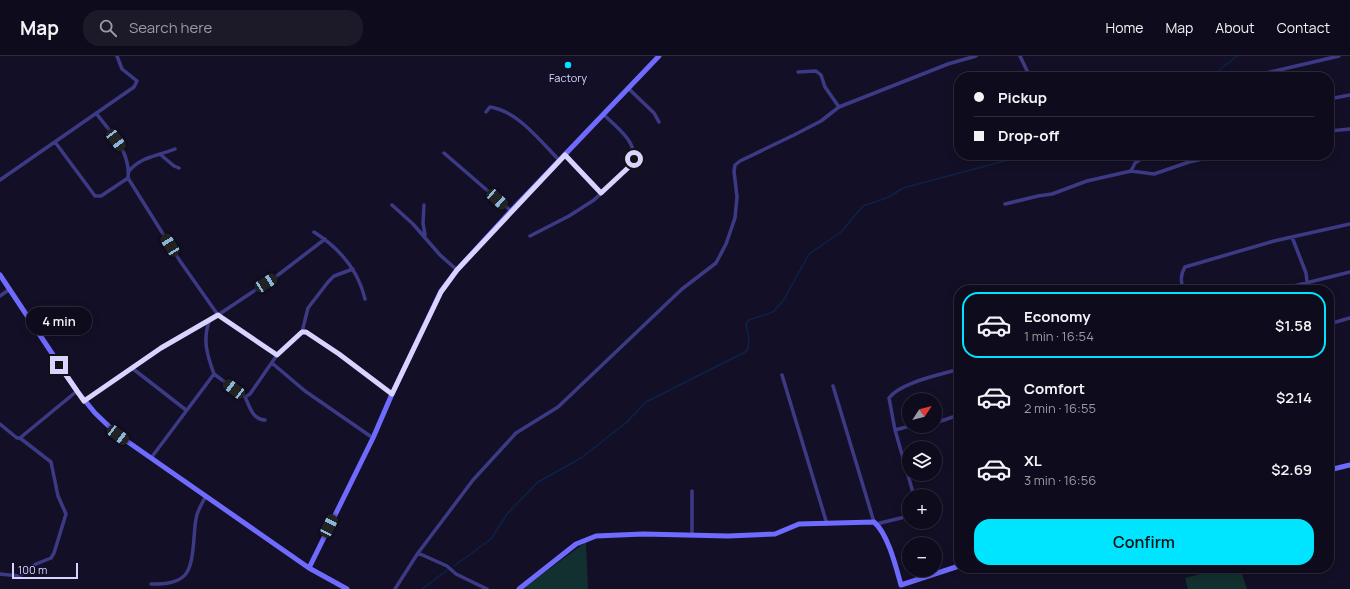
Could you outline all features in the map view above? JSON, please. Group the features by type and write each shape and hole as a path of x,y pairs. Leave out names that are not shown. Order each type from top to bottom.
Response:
{"street":[{"path":"0,180 137,84 137,81 122,69 117,56"},
{"path":"309,568 373,438 392,394 441,292 457,270 660,56"},
{"path":"395,589 418,553 473,480 516,432 558,407 682,289 716,262 726,244 735,218 737,205 734,171 735,165 740,161 821,121 839,107 948,64 976,56"},
{"path":"1020,56 1028,72"},
{"path":"1270,72 1339,56"},
{"path":"798,72 816,71 821,75 826,87 839,107"},
{"path":"629,89 654,113 659,122"},
{"path":"1334,98 1350,95"},
{"path":"486,112 490,107 498,108 514,118 534,134 560,161"},
{"path":"96,113 124,150 128,178 180,261 218,315 277,355"},
{"path":"530,236 569,216 601,193 631,165 634,159 632,145 604,115"},
{"path":"1334,131 1350,129"},
{"path":"56,142 94,196 101,196 128,178"},
{"path":"128,171 134,164 148,156 161,155 175,149"},
{"path":"444,153 511,212"},
{"path":"161,155 174,166 179,168"},
{"path":"565,155 601,193"},
{"path":"1131,171 1135,163 1140,160"},
{"path":"1005,204 1052,194 1087,181 1131,171 1154,174 1198,160"},
{"path":"392,205 425,236 440,256 457,270"},
{"path":"424,205 423,223 425,236"},
{"path":"1182,285 1182,272 1186,267 1292,237 1350,224"},
{"path":"314,232 339,250 353,269 362,287 364,299"},
{"path":"1292,237 1306,273 1307,283"},
{"path":"84,401 161,348 218,315 278,275 325,239"},
{"path":"245,397 250,394 277,355 302,332 308,308 328,282 334,276 353,269"},
{"path":"1299,285 1350,272"},
{"path":"0,275 84,401 118,435 309,568 347,589"},
{"path":"0,296 10,289"},
{"path":"1334,323 1350,318"},
{"path":"210,319 206,330 206,348 214,374 245,397 254,415 265,420"},
{"path":"302,332 306,332 339,354 392,394"},
{"path":"272,363 305,391 373,438"},
{"path":"132,368 186,410"},
{"path":"912,489 895,430 889,398 894,392 907,385 954,371"},
{"path":"150,458 214,374"},
{"path":"782,375 827,525"},
{"path":"833,386 875,523 886,540 901,585 954,568"},
{"path":"20,438 77,391"},
{"path":"942,421 954,417"},
{"path":"0,424 51,462 58,496 66,514 54,553 51,558 36,564 19,576 0,574"},
{"path":"895,430 902,428"},
{"path":"1334,469 1350,465"},
{"path":"692,491 692,535"},
{"path":"152,584 166,584 179,580 185,576 191,560 196,517 206,496"},
{"path":"519,589 576,544 596,536 728,536 775,534 799,524 827,525 875,523 902,517"},
{"path":"418,553 447,566 456,574 487,589"}],"green space":[{"path":"586,542 588,589 522,589"},
{"path":"1204,573 1242,573 1247,589 1188,589 1185,578"}],"waterway":[{"path":"1217,72 1237,56"},
{"path":"454,566 491,539 507,514 538,482 581,458 627,422 646,402 747,351 749,340 746,324 749,320 773,312 783,301 809,254 841,232 863,206 889,197 903,188 1008,160"},
{"path":"422,589 447,570"}],"place":[{"name":"Factory","path":"568,65"}],"route":[{"path":"59,365 84,401 161,348 218,315 277,355 294,337 302,332 306,332 339,354 392,394 441,292 457,270 565,155 601,193 611,182 631,165 634,159"}]}
